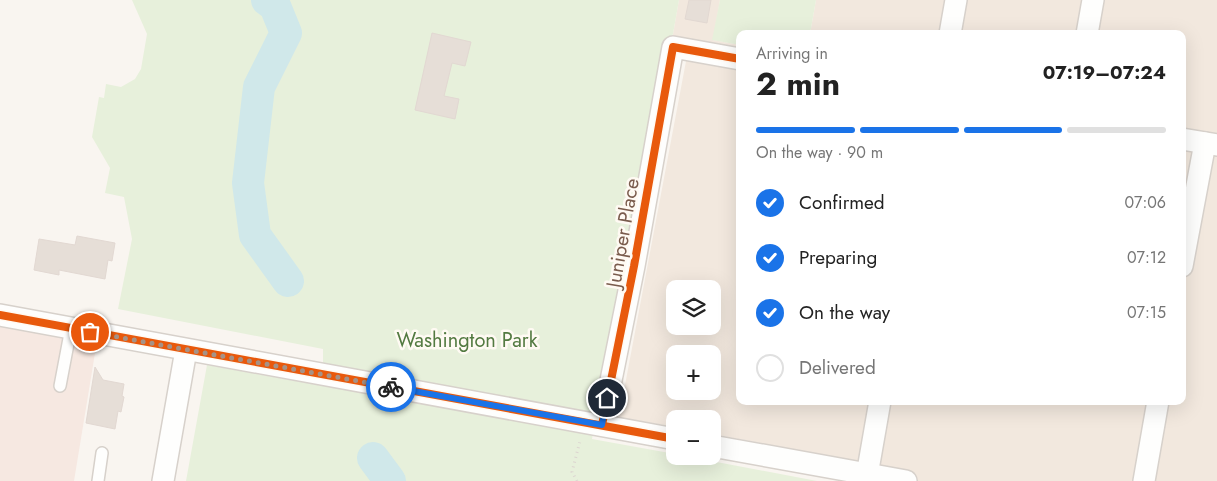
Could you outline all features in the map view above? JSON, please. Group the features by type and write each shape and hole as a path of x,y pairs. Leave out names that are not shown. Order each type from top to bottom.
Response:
{"street":[{"path":"951,30 956,0"},
{"path":"1088,30 1093,0"},
{"name":"Juniper Place","path":"602,425 634,266 673,47 736,58"},
{"path":"1186,140 1211,144 1186,249"},
{"path":"0,315 666,437"},
{"path":"163,481 186,350"},
{"path":"867,477 879,405"},
{"path":"1144,481 1157,405"},
{"path":"721,448 867,477 906,481"}],"lane":[{"path":"60,386 71,328"},
{"path":"98,481 102,453"}],"path":[{"path":"577,481 572,472 581,438"}],"shaded area":[{"path":"679,0 720,0 713,40 736,44 736,405 1186,405 1186,30 811,30 816,0 1217,0 1217,481 882,481 884,467 721,436 721,410 666,410 666,425 619,417 687,56 662,56 673,34"},
{"path":"0,325 97,341 74,481 0,481"}],"green space":[{"name":"Washington Park","path":"132,0 679,0 673,34 662,56 592,439 666,452 666,465 721,465 721,463 817,481 186,481 207,365 323,386 323,349 118,309 132,239 124,197 105,193 110,168 92,137 99,97 104,98 106,84 121,87 135,79 141,69 147,34"},
{"path":"720,0 816,0 811,30 736,30 736,44 712,40"}],"building":[{"path":"689,0 711,0 707,23 685,19"},
{"path":"432,33 471,42 465,66 452,63 444,96 459,99 455,119 415,110"},
{"path":"77,236 115,243 112,261 108,260 105,279 59,270 59,275 34,270 39,239 75,245"},
{"path":"95,367 103,380 124,384 121,412 118,411 115,429 86,423"}],"waterway":[{"path":"267,0 275,6 286,33 259,87 248,183 255,235 288,281"},
{"path":"373,458 390,481"}],"cycle path":[{"path":"602,425 634,266 673,47 736,58"},
{"path":"0,315 666,437"}],"way so far":[{"path":"90,332 391,387"}],"route":[{"path":"391,387 602,425 607,398"}]}
